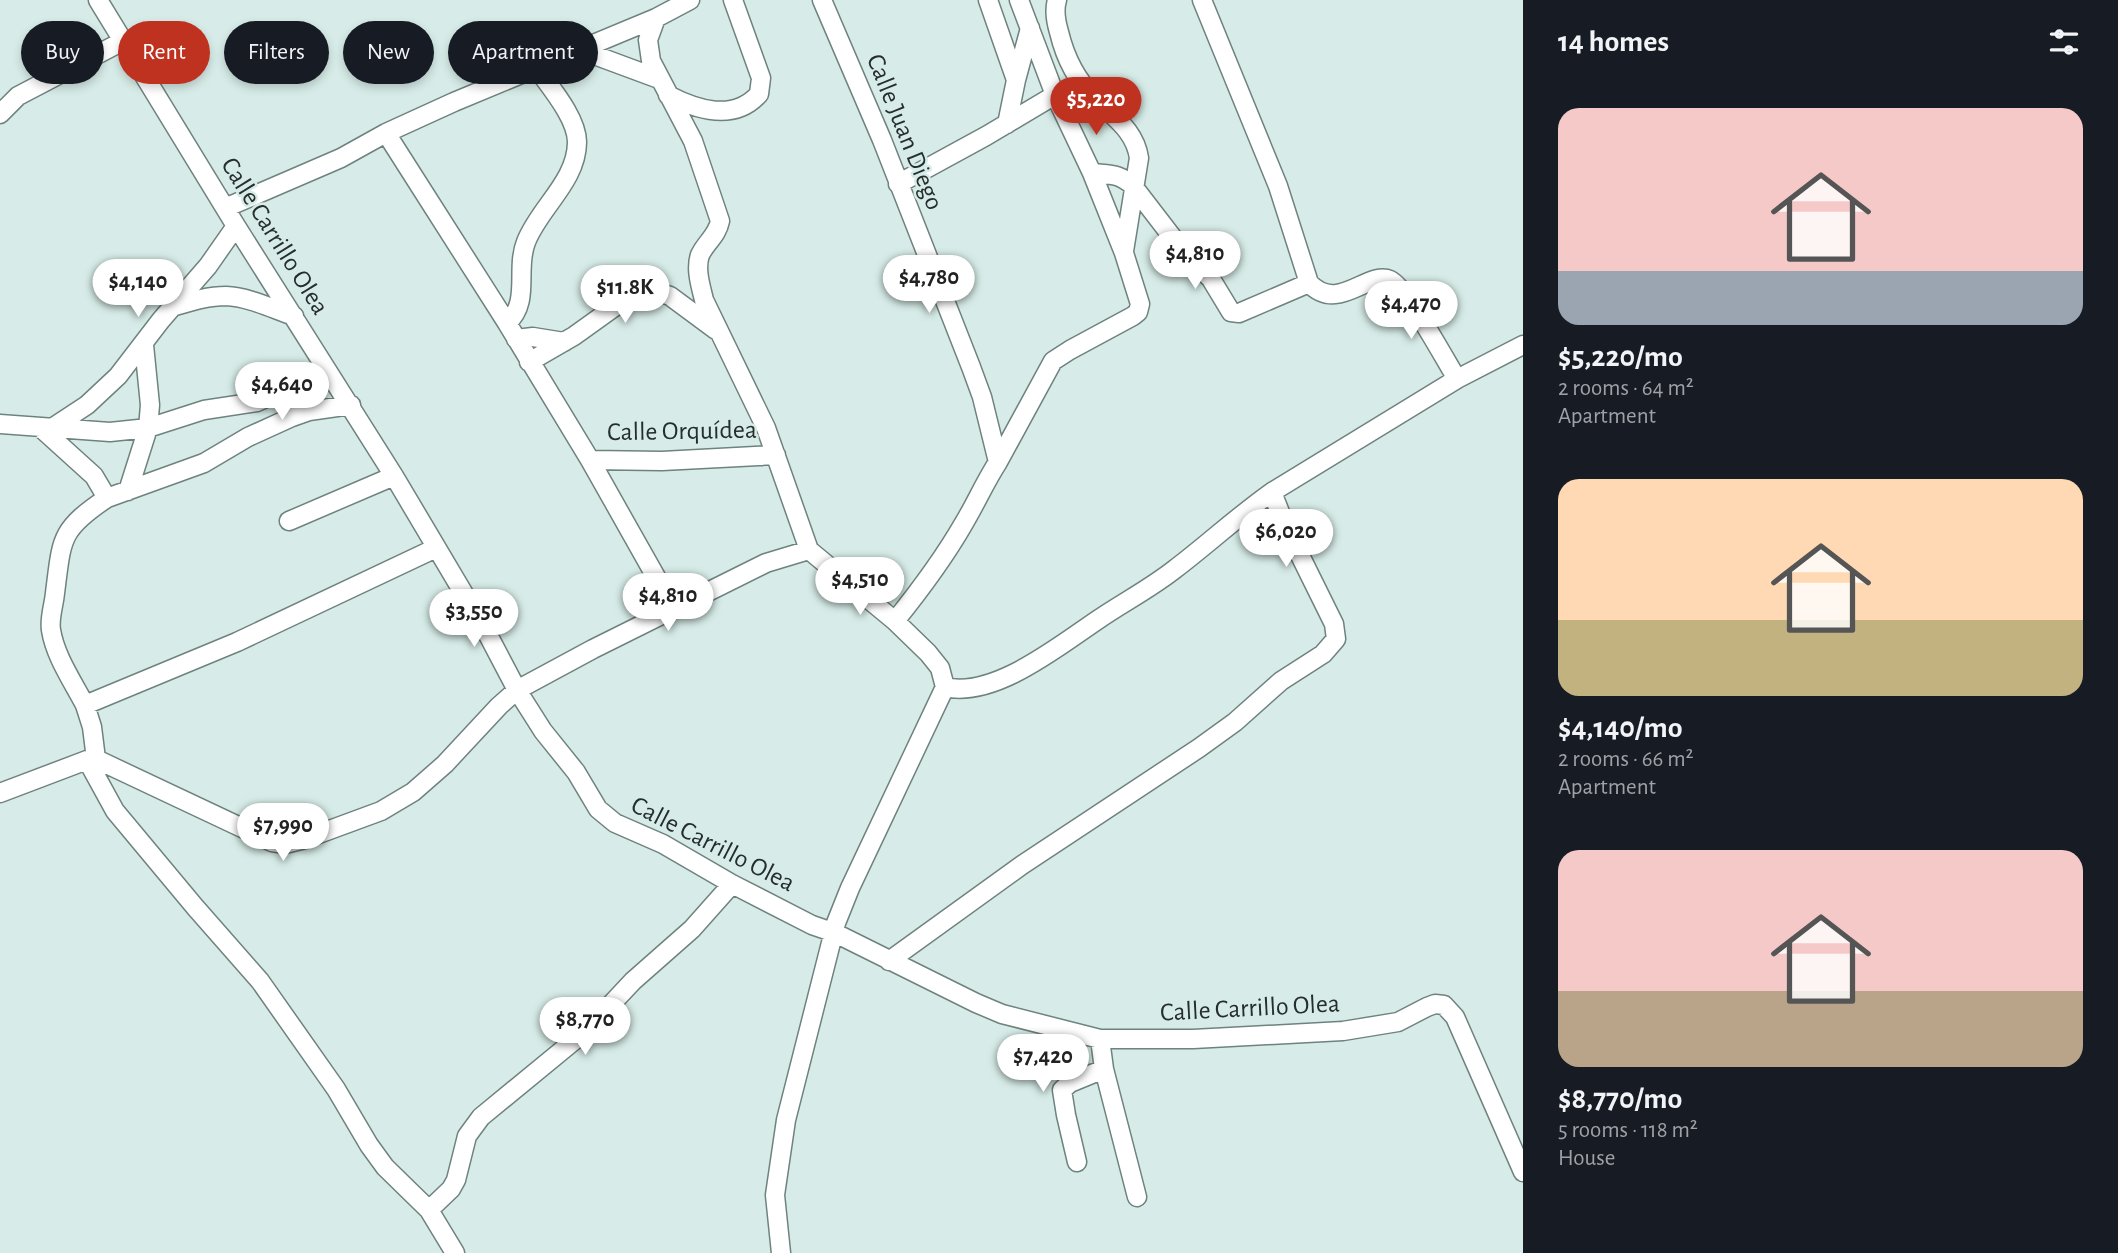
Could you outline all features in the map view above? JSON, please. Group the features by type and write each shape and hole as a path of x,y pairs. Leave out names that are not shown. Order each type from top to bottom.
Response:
{"street":[{"name":"Calle Carrillo Olea","path":"98,0 118,33"},
{"path":"598,42 656,18 690,0"},
{"path":"668,95 692,106 725,113 744,106 759,94 761,78 733,0"},
{"name":"Calle Juan Diego","path":"822,0 971,367 982,397 998,462"},
{"path":"988,0 1016,80"},
{"path":"895,621 949,547 1053,362 1138,312 1140,304 1137,288 1092,173 1055,95 1018,0"},
{"path":"1057,0 1057,24 1063,50 1077,76 1093,97 1127,128 1137,146 1139,158 1124,253"},
{"path":"1202,0 1278,186 1309,283 1318,291 1333,294 1383,279 1392,281 1404,294 1457,379"},
{"path":"656,18 649,33 648,48 659,79 697,151 719,214 717,233 700,254 699,271 704,300 753,399 809,550 895,621 934,660 940,668 945,687 836,923 786,1120 777,1170 775,1195 780,1253"},
{"path":"1007,124 1030,28"},
{"path":"0,114 18,96 118,44"},
{"path":"598,57 659,79"},
{"name":"Calle Carrillo Olea","path":"149,84 327,371 351,405 543,732 576,772 598,809 607,818 663,844 732,884 820,929 835,933 1002,1014 1100,1040 1193,1039 1343,1031 1398,1022 1435,1004 1444,1004 1455,1017 1523,1172"},
{"path":"225,208 341,158 386,133 496,84"},
{"path":"507,323 515,316 521,300 524,245 561,187 577,143 577,133 571,119 547,84"},
{"path":"898,184 1055,95"},
{"path":"386,133 590,460 674,609"},
{"path":"1092,173 1114,173 1133,186 1183,251 1211,279 1231,312 1239,313 1309,283"},
{"path":"46,428 74,415 101,394 208,266 236,226"},
{"path":"529,362 564,342 627,298 649,289 670,296 720,334"},
{"path":"172,307 226,296 294,316"},
{"path":"516,339 533,337 564,342"},
{"path":"128,491 148,428 150,405 144,345"},
{"path":"945,687 966,689 980,686 1037,660 1174,570 1272,492 1457,379 1523,345"},
{"path":"0,424 110,432 148,428 204,411 262,399 327,371"},
{"path":"262,399 310,411"},
{"path":"248,437 262,399"},
{"path":"351,405 310,411 272,425 204,463 107,498 78,520 62,541 51,631 56,648 85,705 92,727 92,759 116,811 260,981 336,1089 369,1145 385,1167 429,1210 455,1253"},
{"path":"46,428 94,476 107,498"},
{"name":"Calle Orquídea","path":"590,460 662,461 776,455"},
{"path":"289,521 394,476"},
{"path":"889,961 1011,872 1199,748 1235,722 1281,681 1332,646 1336,639 1334,624 1285,525 1272,492"},
{"path":"1248,509 1285,525"},
{"path":"85,705 237,642 436,548"},
{"path":"0,793 92,759 272,842 285,844 382,811 413,792 445,764 517,690 766,563 809,550"},
{"path":"429,1210 451,1189 456,1180 467,1136 481,1117 587,1030 633,981 692,929 732,884"},
{"path":"1100,1040 1104,1069 1137,1197"},
{"path":"1077,1161 1062,1090 1070,1083 1104,1069"}]}
